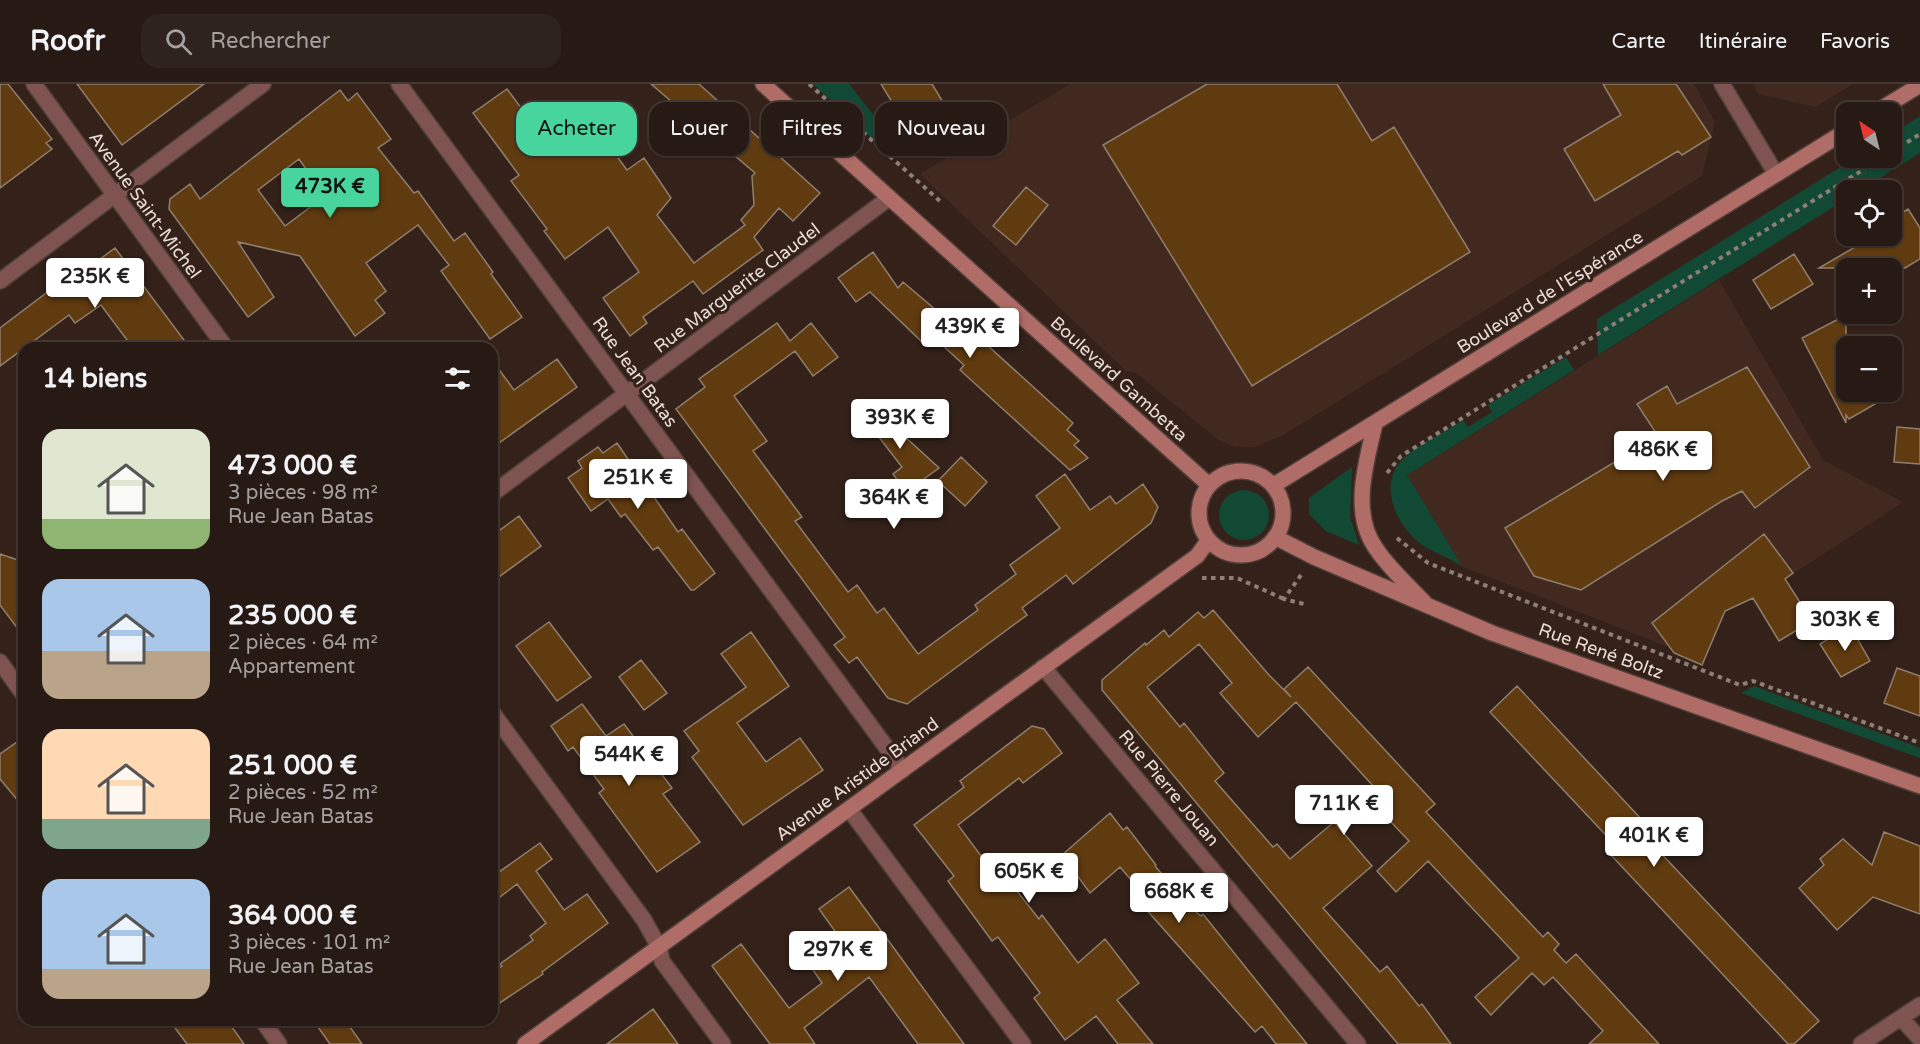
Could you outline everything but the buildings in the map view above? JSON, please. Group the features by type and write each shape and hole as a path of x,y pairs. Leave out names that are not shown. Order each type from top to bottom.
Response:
{"main road":[{"name":"Boulevard Gambetta","path":"763,84 1209,485"},
{"path":"1892,102 1920,85"},
{"name":"Boulevard de l'Espérance","path":"1274,486 1836,137"},
{"path":"1375,424 1362,487 1362,511 1375,549 1427,606"},
{"path":"1234,471 1248,471 1262,476 1274,486 1280,497 1283,511 1281,525 1267,547 1243,556 1218,549 1208,541 1198,519 1202,495 1209,485 1220,476 1234,471"},
{"name":"Rue René Boltz","path":"1275,537 1314,557 1492,633 1920,786"},
{"name":"Avenue Aristide Briand","path":"525,1044 1197,556 1208,541"}],"street":[{"name":"Avenue Saint-Michel","path":"34,84 222,342"},
{"path":"0,281 263,84"},
{"name":"Rue Jean Batas","path":"399,84 903,770"},
{"path":"1722,84 1776,174"},
{"name":"Rue Marguerite Claudel","path":"498,490 889,198"},
{"path":"0,662 18,687"},
{"name":"Rue Pierre Jouan","path":"1043,667 1358,1044"},
{"path":"498,720 644,920 659,947 662,961 723,1044"},
{"path":"849,809 1023,1044"},
{"path":"1861,1044 1920,1005"},
{"path":"1902,1019 1920,1039"},
{"path":"266,1026 279,1044"}],"path":[{"path":"809,84 941,202"},
{"path":"1902,146 1920,134"},
{"path":"1384,482 1387,472 1401,456 1866,168"},
{"path":"1394,533 1428,563 1740,685 1753,681 1920,743"},
{"path":"1284,599 1314,557"},
{"path":"1176,571 1196,578 1237,578 1284,599 1304,604"}],"shaded area":[{"path":"1070,84 1694,84 1715,122 1702,176 1285,434 1255,447 1235,447 1217,439 1136,373 1126,371 920,174 950,156 1007,156 1007,122"},
{"path":"1753,84 1853,84 1815,107 1758,94"},
{"path":"1719,280 1823,460 1903,502 1785,579 1712,617 1674,649 1461,566 1407,475"}],"green space":[{"path":"813,84 849,84 875,117 875,141 863,130 863,102 832,102"},
{"path":"1920,116 1920,153 1902,164 1902,128"},
{"path":"1839,168 1896,168 1876,180 1836,180 1836,205 1598,355 1597,319"},
{"path":"1566,357 1574,370 1407,475 1462,566 1425,547 1406,529 1393,505 1392,479 1396,468 1405,457 1463,420 1468,427 1492,412 1488,405"},
{"path":"1352,467 1350,517 1359,545 1326,531 1309,514 1309,498"},
{"path":"1244,490 1253,492 1264,501 1269,515 1267,524 1258,535 1244,540 1235,538 1224,529 1219,515 1221,506 1230,495"},
{"path":"1754,686 1920,748 1920,758 1741,693"}]}
